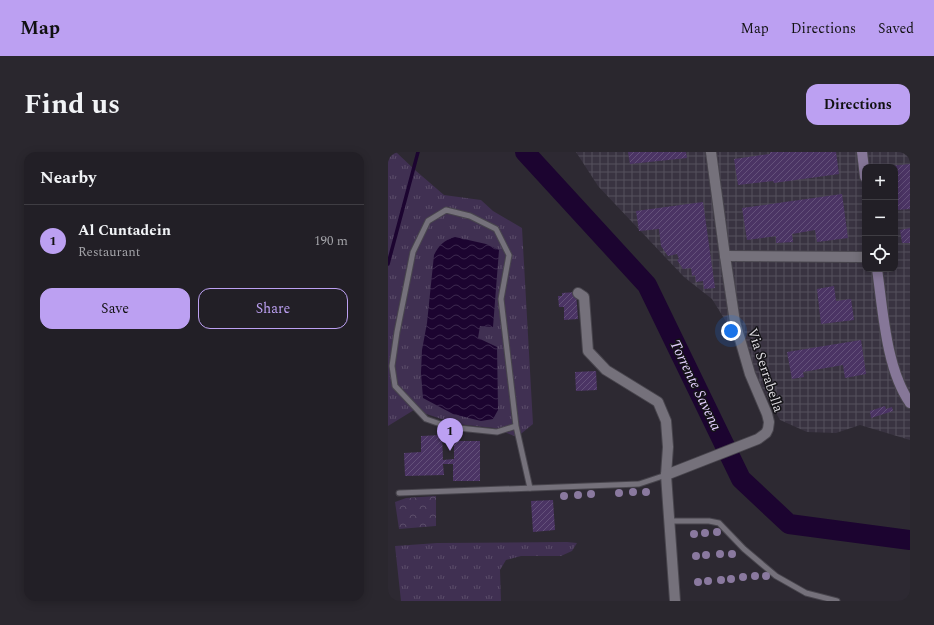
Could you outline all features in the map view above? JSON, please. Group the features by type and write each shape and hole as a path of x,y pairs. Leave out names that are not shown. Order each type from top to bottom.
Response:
{"main road":[{"path":"862,152 863,164"},
{"path":"878,272 892,364 903,393 910,403"}],"street":[{"name":"Via Serrabella","path":"666,475 758,439 766,433 769,422 750,374 735,322 711,152"},
{"path":"725,256 862,258"},
{"path":"578,293 584,297 588,351 606,370 658,402 666,421 668,447 666,475 675,601"}],"lane":[{"path":"516,426 497,432 449,427 426,419 395,386 392,366 397,332 413,252 428,221 446,210 470,216 496,229 509,255 501,299 516,426 530,488"},
{"name":"Via Serrabella","path":"399,493 639,484 666,475"},
{"path":"670,521 709,521 719,523 744,549 776,576 806,593 837,601"}],"shaded area":[{"path":"576,152 910,152 910,440 860,425 836,433 807,432 780,420 712,299 684,277 598,186"}],"green space":[{"path":"388,152 396,152 444,195 481,200 493,211 522,228 533,424 517,437 494,428 457,424 414,410 388,426"},
{"path":"436,496 436,526 399,529 395,502 406,498"},
{"path":"437,543 577,543 572,551 561,556 521,556 506,560 500,570 501,601 401,601 395,546"}],"water":[{"path":"455,237 486,244 499,250 493,327 480,326 478,338 497,347 498,410 493,419 481,421 453,414 423,398 421,373 422,350 427,323 434,255 442,243"}],"building":[{"path":"628,152 686,152 687,158 630,164"},
{"path":"770,152 836,152 839,174 774,183 773,181 738,185 734,159 770,154"},
{"path":"910,164 910,209 898,210 898,165"},
{"path":"842,194 848,238 817,242 815,230 792,234 793,242 776,243 776,236 747,240 742,208"},
{"path":"703,202 715,288 704,289 703,281 696,282 695,275 692,276 691,268 683,269 677,260 679,259 677,254 668,256 661,246 659,229 639,231 636,211"},
{"path":"910,228 910,243 902,243 900,230"},
{"path":"834,286 836,301 851,299 854,320 821,324 817,289"},
{"path":"576,292 578,319 564,320 564,307 559,307 558,296 562,296 562,293"},
{"path":"861,340 866,374 845,378 843,365 803,372 804,377 792,379 787,352"},
{"path":"596,371 597,390 576,391 575,372"},
{"path":"885,406 886,409 892,407 893,411 871,418 870,411"},
{"path":"442,435 443,460 454,459 454,441 480,441 480,481 453,481 453,464 443,464 444,475 405,476 404,453 421,452 421,436"},
{"path":"553,500 555,530 533,532 531,501"}],"waterway":[{"path":"388,264 418,152"},
{"name":"Torrente Savena","path":"525,152 647,285 741,479 789,524 910,540"}],"place":[{"name":"Al Cuntadein","path":"450,451"}]}
